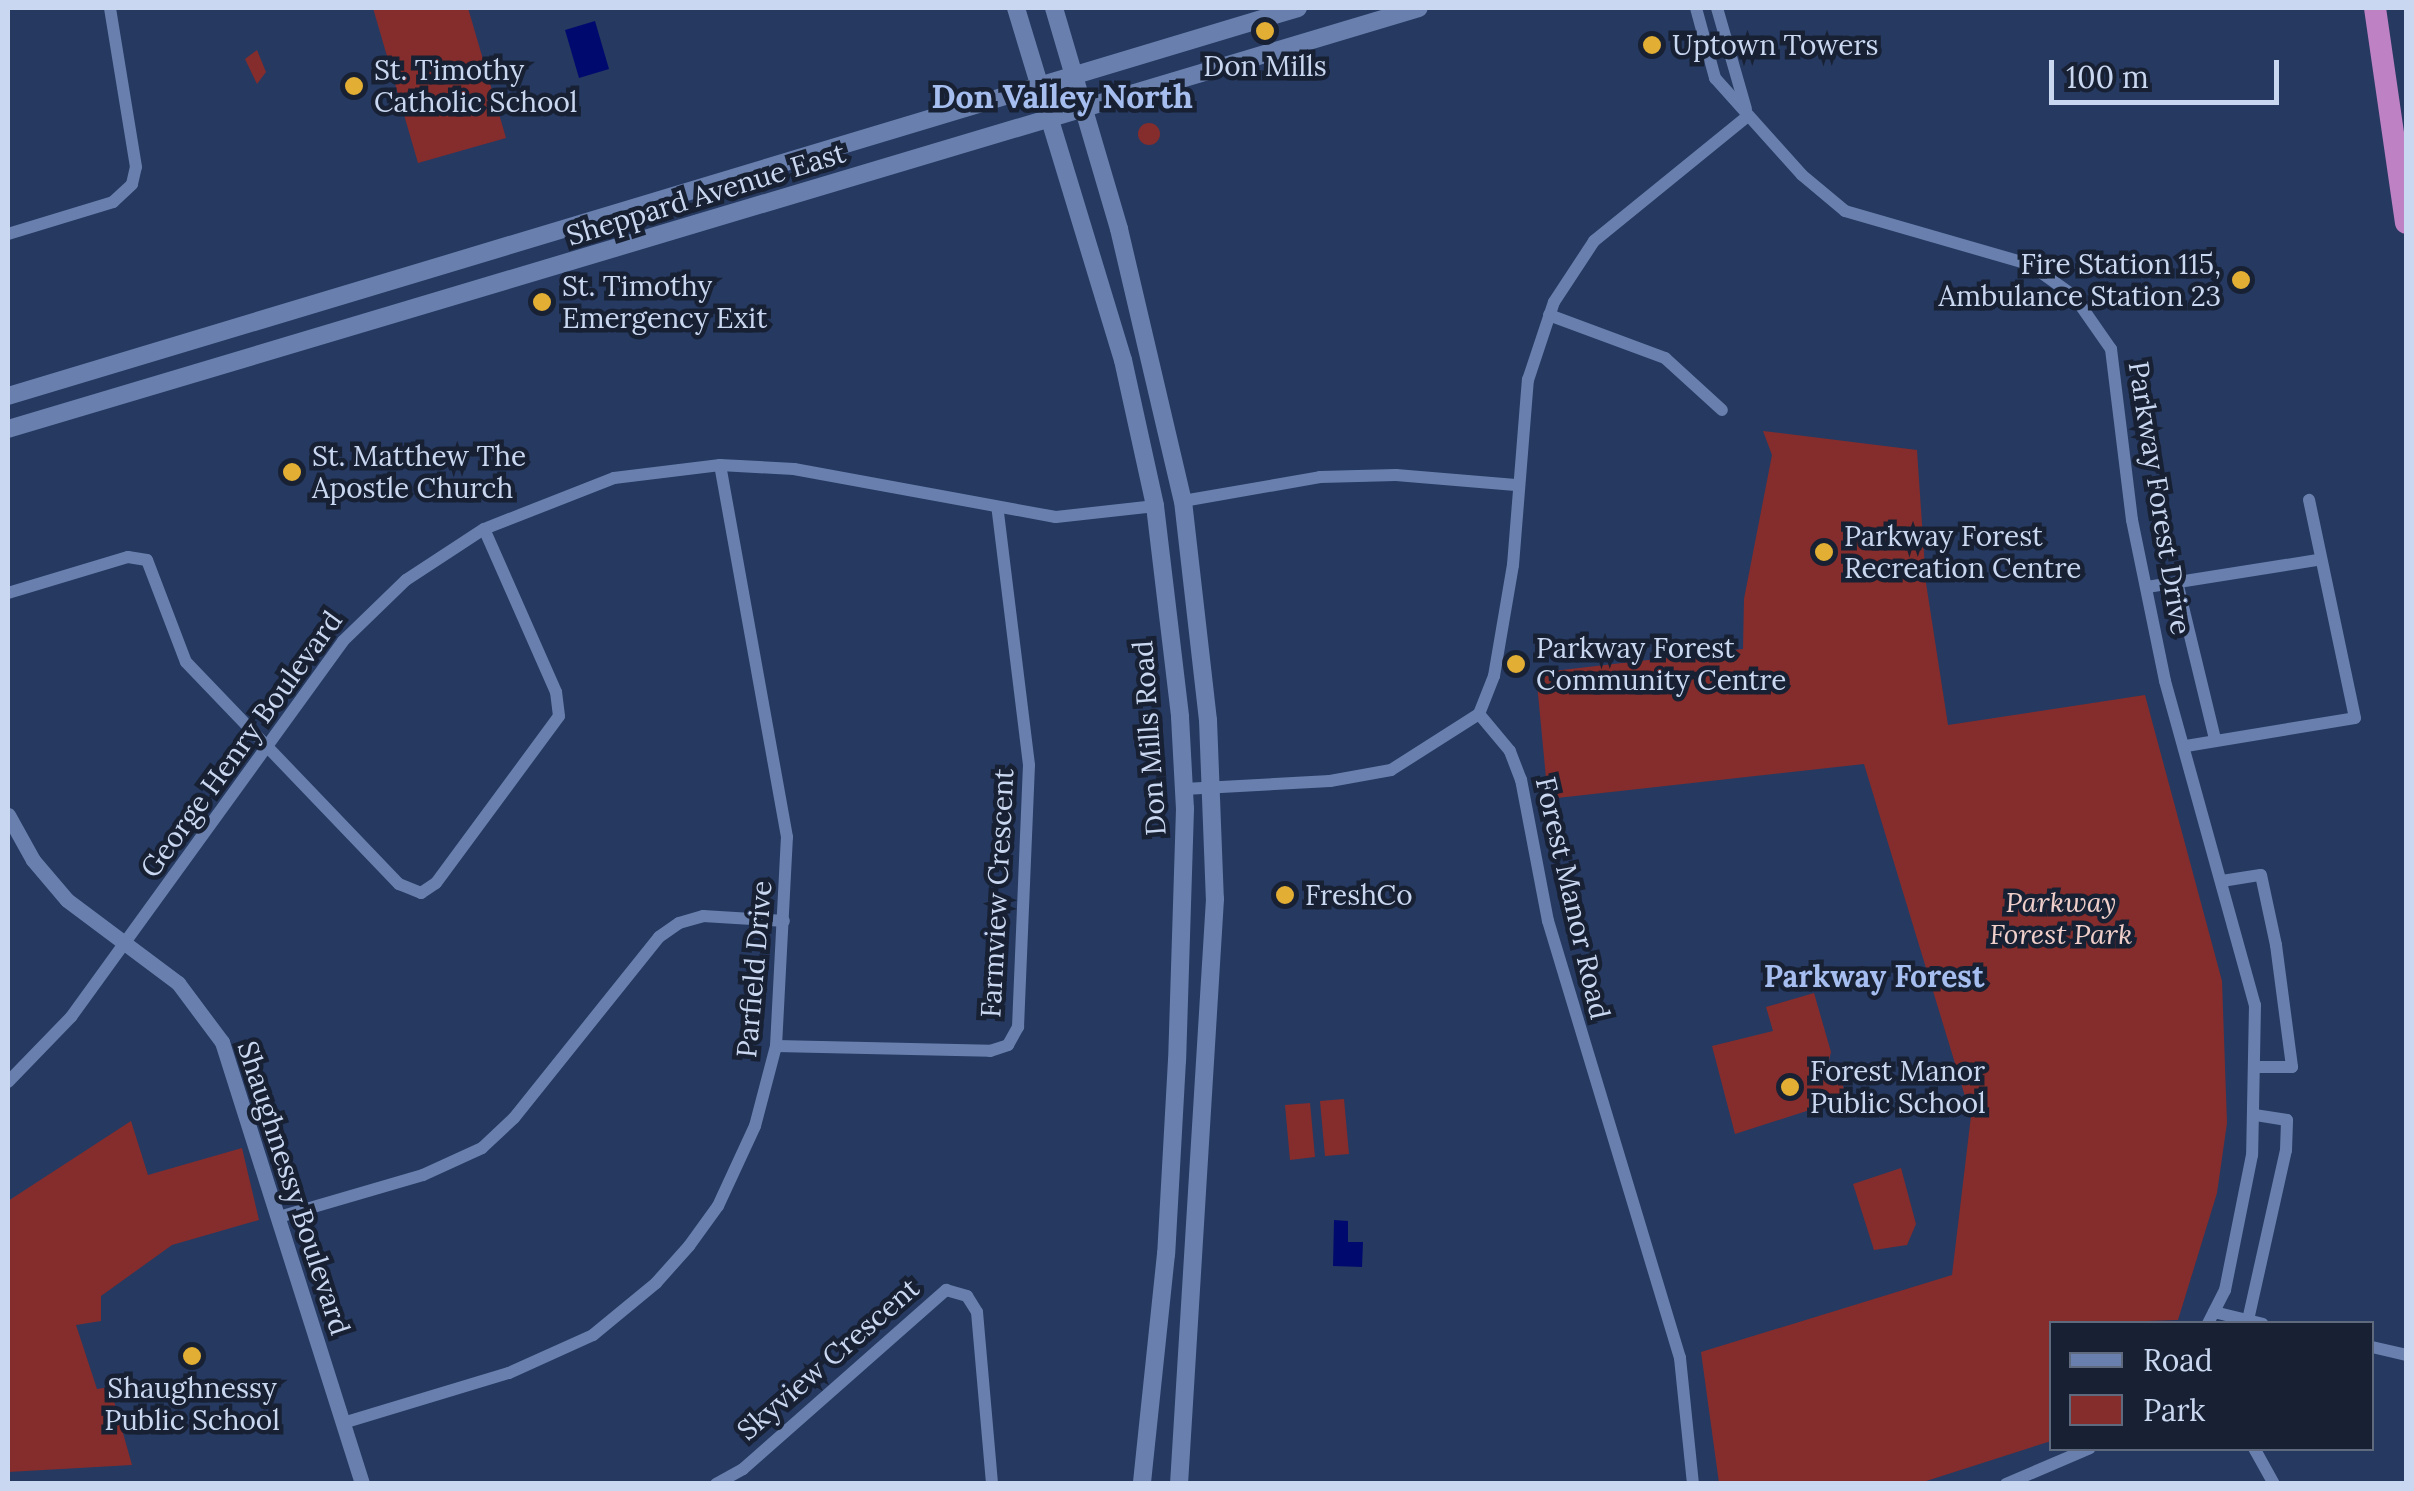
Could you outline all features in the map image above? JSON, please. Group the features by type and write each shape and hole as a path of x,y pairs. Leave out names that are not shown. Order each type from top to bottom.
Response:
{"highway":[{"path":"2372,8 2406,223"}],"main road":[{"name":"Don Mills Road","path":"1016,8 1123,360 1155,506 1184,789 1166,1254 1142,1484"},
{"name":"Don Mills Road","path":"1054,8 1084,110 1183,501 1212,786 1215,899 1178,1484"},
{"name":"Sheppard Avenue East","path":"8,396 1298,8"},
{"name":"Sheppard Avenue East","path":"8,429 1419,8"}],"street":[{"path":"8,234 113,202 132,184 136,167 110,8"},
{"name":"Parkway Forest Drive","path":"1696,8 1715,78 1782,158 1846,210 2029,264 2088,313 2111,349 2164,681 2186,746 2255,1005 2254,1115 2225,1290 2211,1318"},
{"name":"Parkway Forest Drive","path":"1717,8 1748,116"},
{"path":"1184,789 1330,781 1391,770 1479,714 1494,676 1513,564 1516,485 1528,380 1549,315 1594,241 1748,116"},
{"path":"1549,315 1665,358 1722,410"},
{"name":"George Henry Boulevard","path":"8,1082 70,1017 266,745 380,601 484,530 614,478 720,465 794,468 998,511 1093,517 1155,506"},
{"name":"Parfield Drive","path":"343,1423 548,1358 593,1334 656,1283 698,1233 739,1167 776,1046 787,837 720,465"},
{"path":"1183,501 1320,477 1396,475 1516,485"},
{"path":"2186,746 2356,718 2330,578 2318,560 2309,500"},
{"name":"Farmview Crescent","path":"776,1046 990,1052 1008,1045 1018,1026 1030,766 998,511"},
{"path":"8,592 128,558 147,560 186,662 406,890 421,893 436,883 560,716 556,692 484,530"},
{"path":"2148,587 2318,560"},
{"path":"2177,582 2215,739"},
{"name":"Forest Manor Road","path":"1479,714 1510,751 1522,780 1548,921 1680,1358 1693,1484"},
{"name":"Shaughnessy Boulevard","path":"8,815 33,860 68,900 178,983 222,1042 362,1484"},
{"path":"2222,881 2262,875 2292,1067 2255,1066"},
{"path":"279,1218 423,1176 482,1148 514,1118 660,936 679,923 703,916 784,921"},
{"path":"2248,1320 2286,1150 2287,1120 2254,1115"},
{"name":"Skyview Crescent","path":"716,1484 742,1468 946,1290 968,1296 977,1312 992,1484"},
{"path":"2211,1318 2252,1321"},
{"path":"2374,1347 2406,1355"},
{"path":"2006,1484 2083,1451"},
{"path":"2256,1451 2274,1484"}],"green space":[{"path":"373,8 468,8 506,138 418,163"},
{"path":"257,50 266,72 257,84 245,59"},
{"path":"1149,123 1157,126 1157,142 1149,145 1141,142 1138,134 1141,126"},
{"name":"Parkway Forest Park","path":"1763,431 1917,450 1926,583 1948,725 2145,695 2222,981 2227,1123 2217,1193 2178,1320 2049,1321 2049,1442 1920,1483 1719,1483 1701,1352 1952,1275 1971,1116 1864,764 1548,799 1536,673 1743,649 1744,599 1772,455"},
{"path":"1814,993 1831,1052 1825,1077 1838,1072 1847,1098 1735,1134 1712,1046 1773,1031 1766,1007"},
{"path":"1344,1099 1349,1154 1325,1156 1320,1101"},
{"path":"1310,1103 1315,1157 1290,1160 1285,1105"},
{"path":"131,1121 148,1175 242,1148 259,1220 172,1245 101,1296 101,1321 76,1325 97,1389 110,1387 132,1465 8,1472 8,1201"},
{"path":"1901,1168 1916,1224 1907,1245 1874,1250 1853,1184"}],"shaded area":[{"path":"595,21 609,69 579,78 565,30"},
{"path":"1334,1220 1348,1221 1348,1242 1363,1242 1362,1267 1333,1266"}],"place":[{"name":"Don Mills","path":"1265,31"},
{"name":"Uptown Towers","path":"1652,45"},
{"name":"St. Timothy Catholic School","path":"354,86"},
{"name":"Fire Station 115, Ambulance Station 23","path":"2241,280"},
{"name":"St. Timothy Emergency Exit","path":"542,302"},
{"name":"St. Matthew The Apostle Church","path":"292,472"},
{"name":"Parkway Forest Recreation Centre","path":"1824,552"},
{"name":"Parkway Forest Community Centre","path":"1516,664"},
{"name":"FreshCo","path":"1285,895"},
{"name":"Forest Manor Public School","path":"1790,1087"},
{"name":"Shaughnessy Public School","path":"192,1356"}],"district":[{"name":"Don Valley North","path":"1062,97"},
{"name":"Parkway Forest","path":"1874,976"}]}
